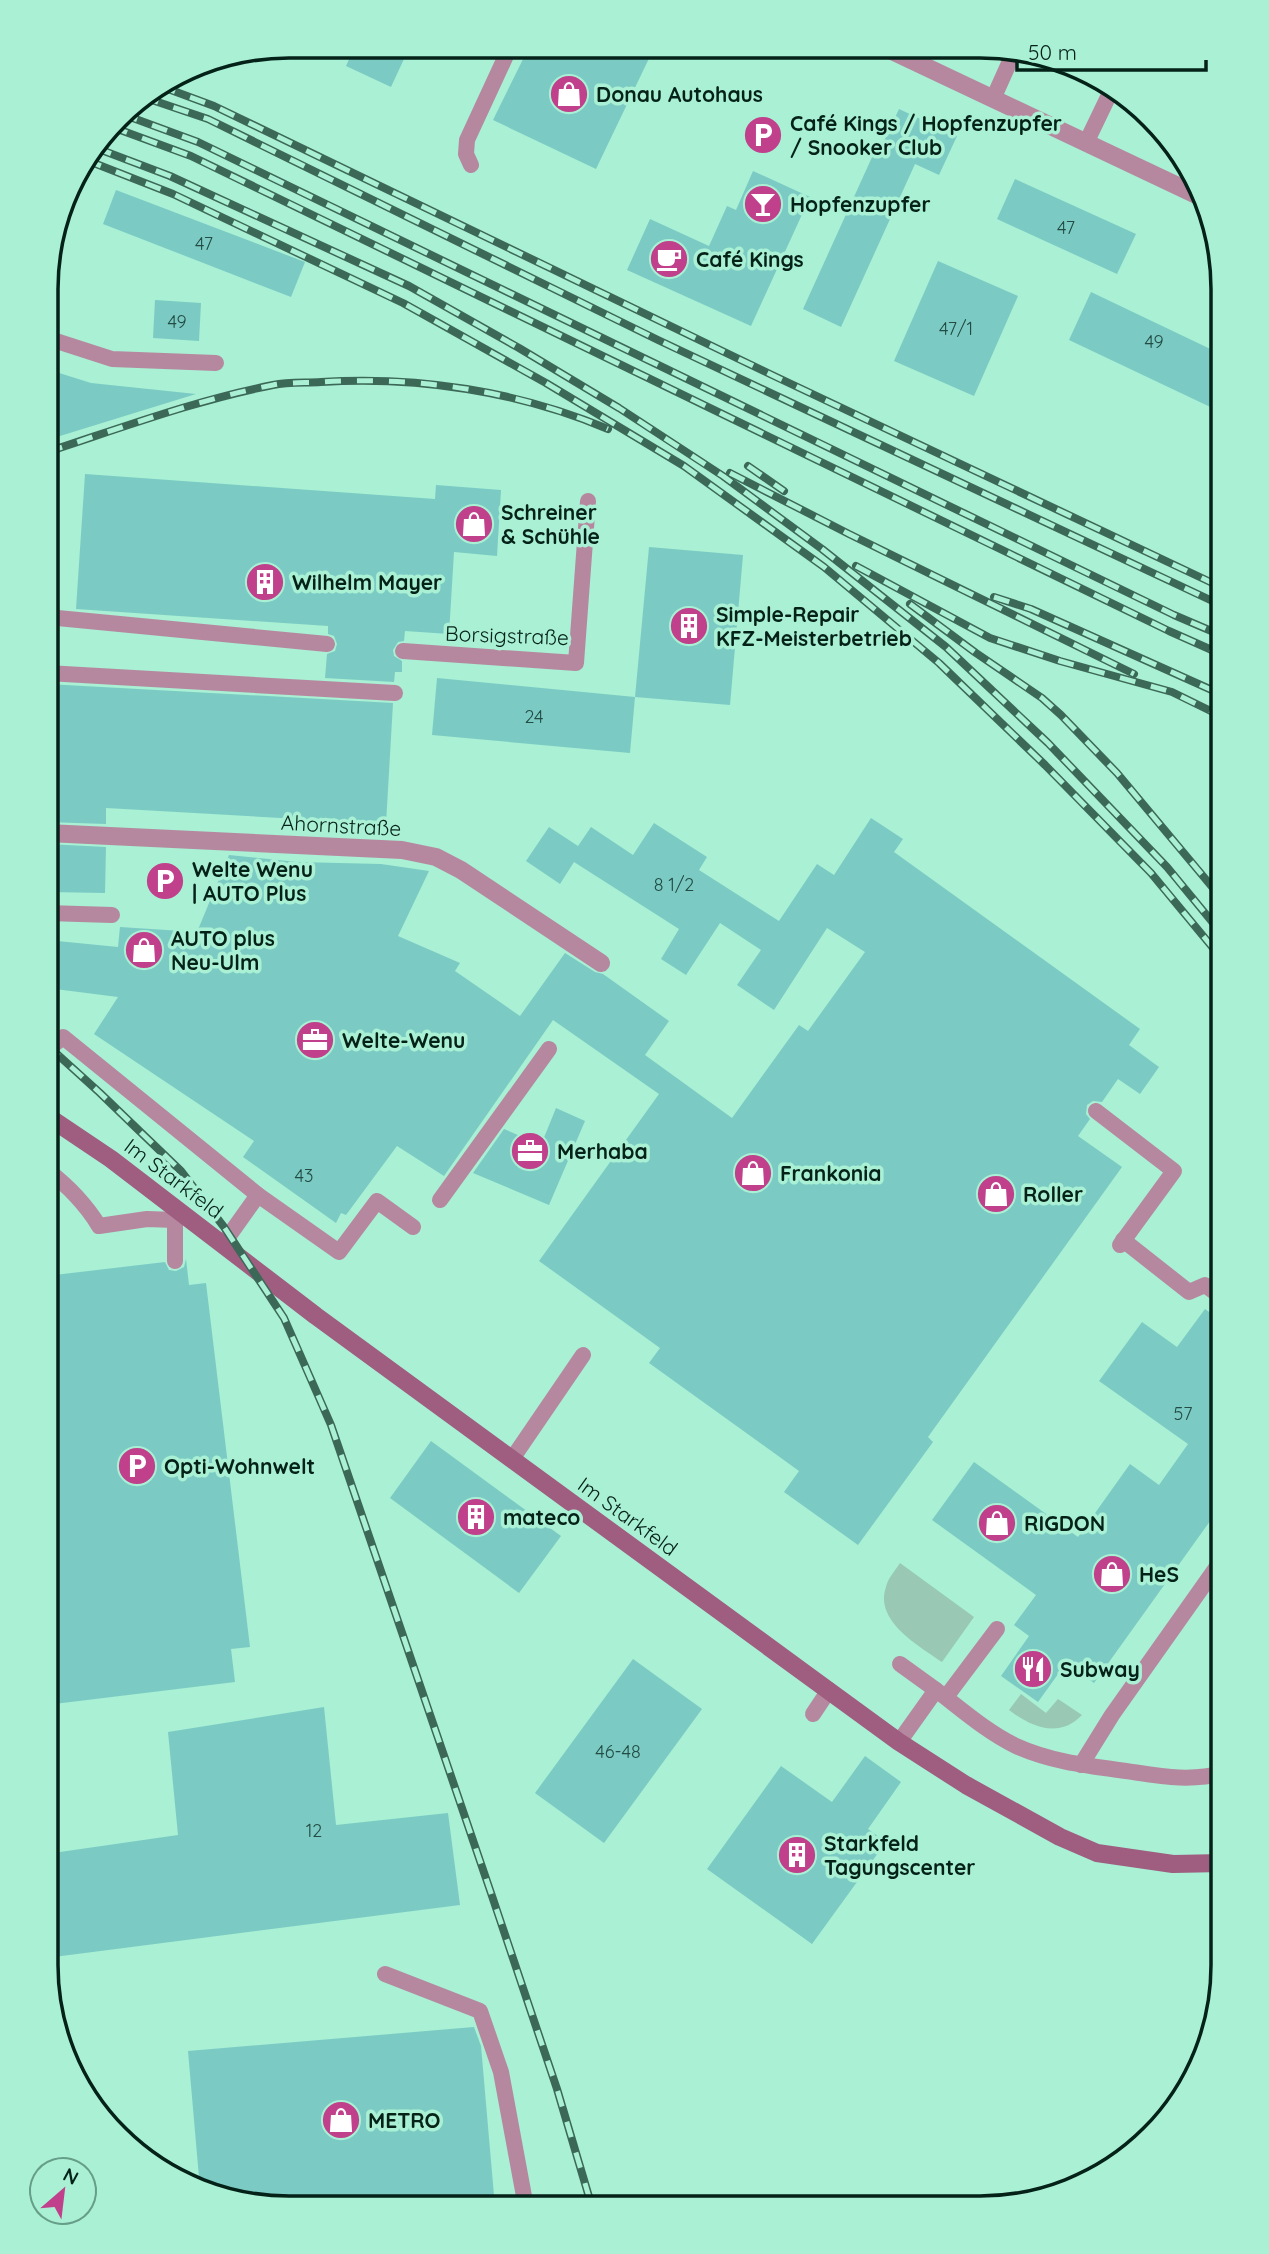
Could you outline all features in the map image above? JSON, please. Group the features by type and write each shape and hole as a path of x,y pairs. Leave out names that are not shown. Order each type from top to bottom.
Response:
{"main road":[{"name":"Im Starkfeld","path":"58,1123 103,1153 178,1216 223,1244 316,1316 899,1741 966,1785 1060,1838 1097,1853 1173,1864 1211,1863"}],"street":[{"path":"907,58 1189,192"},
{"name":"Ahornstraße","path":"58,834 217,844 402,850 436,857 494,890 601,963"}],"lane":[{"path":"471,165 466,154 467,140 505,58"},
{"path":"993,99 1011,60"},
{"path":"1086,143 1108,97"},
{"path":"58,342 112,359 216,363"},
{"name":"Borsigstraße","path":"403,651 576,663 588,502"},
{"path":"58,618 327,643"},
{"path":"58,674 395,693"},
{"path":"58,913 112,915"},
{"path":"58,1041 63,1037 258,1195 339,1252 377,1201 413,1227"},
{"path":"440,1200 548,1049"},
{"path":"1096,1111 1174,1171 1122,1243 1189,1292 1205,1285 1211,1289"},
{"path":"58,1179 76,1195 99,1226 178,1216 175,1261"},
{"path":"223,1244 258,1195"},
{"path":"512,1459 584,1356"},
{"path":"1081,1765 1144,1669 1211,1575"},
{"path":"899,1741 997,1629"},
{"path":"900,1664 985,1727 1014,1745 1045,1757 1173,1779 1211,1774"},
{"path":"813,1714 829,1690"},
{"path":"384,1974 480,2011 501,2072 524,2196"}],"green space":[{"path":"900,1563 974,1617 942,1662 901,1631 886,1611 886,1587"},
{"path":"1021,1694 1046,1713 1058,1699 1082,1715 1064,1727 1045,1728 1036,1725 1009,1710"}],"building":[{"path":"350,58 404,58 391,87 346,66"},
{"name":"Donau Autohaus","path":"524,58 649,58 596,169 493,120"},
{"path":"899,109 957,136 939,175 915,164 841,327 803,309 873,155 877,156"},
{"path":"753,171 810,197 751,326 627,270 650,219 709,246 727,206 736,210"},
{"path":"1015,179 1136,234 1117,274 997,219"},
{"path":"116,190 305,262 291,297 103,224"},
{"path":"938,261 1018,296 974,396 894,361"},
{"path":"1091,292 1211,349 1211,407 1069,340"},
{"path":"155,300 201,303 199,341 153,338"},
{"path":"58,373 91,383 196,394 58,437"},
{"name":"Wilhelm Mayer","path":"85,474 435,499 436,485 501,490 497,556 454,552 449,634 405,631 404,641 398,642 393,650 394,656 402,661 402,672 395,672 394,682 325,678 327,654 335,651 337,644 334,636 328,634 328,626 76,609"},
{"name":"Simple-Repair KFZ-Meisterbetrieb","path":"649,547 743,555 730,705 635,697"},
{"path":"437,678 635,697 630,753 432,735"},
{"path":"58,685 393,703 386,824 106,808 106,824 58,822"},
{"path":"871,818 903,839 894,852 1140,1029 1129,1045 1159,1067 1140,1094 1118,1079 1102,1102 1093,1101 1087,1105 1086,1114 1090,1119 1078,1136 1122,1167 928,1437 933,1442 858,1545 784,1492 799,1471 649,1363 660,1348 539,1261 659,1094 553,1020 444,1176 397,1146 346,1215 341,1213 336,1223 243,1157 254,1141 94,1034 118,997 58,989 58,941 118,947 120,927 197,932 229,855 297,862 381,864 429,871 398,936 460,963 455,971 520,1016 565,953 595,972 603,974 669,1021 645,1055 732,1118 799,1025 808,1031 865,952 827,928 774,1010 737,985 761,950 720,923 686,975 661,959 679,929 574,862 560,884 526,861 549,827 578,846 591,827 633,855 654,823 707,857 699,870 779,921 817,864 834,875"},
{"path":"58,845 106,847 105,893 58,892"},
{"name":"Merhaba","path":"556,1108 585,1121 549,1205 473,1173 504,1129 541,1145"},
{"name":"Opti-Wohnwelt","path":"186,1259 189,1285 206,1283 250,1647 231,1649 235,1682 58,1704 58,1275 165,1262 169,1270 176,1271 184,1267"},
{"path":"1205,1309 1211,1313 1211,1520 1094,1683 1066,1663 1038,1702 1001,1676 1029,1636 1014,1625 1036,1595 932,1520 974,1462 1078,1537 1130,1464 1159,1485 1188,1444 1099,1381 1142,1322 1177,1347"},
{"name":"mateco","path":"431,1441 561,1536 519,1593 390,1498"},
{"path":"633,1659 702,1709 604,1843 535,1793"},
{"path":"324,1707 336,1825 448,1813 460,1905 58,1956 58,1852 178,1835 168,1732"},
{"name":"Starkfeld Tagungscenter","path":"865,1756 901,1782 868,1829 886,1842 812,1944 707,1869 781,1766 832,1802"},
{"name":"METRO","path":"474,2027 481,2046 494,2196 288,2196 243,2192 199,2178 188,2051"}],"railway":[{"path":"171,90 214,106 770,374 1211,582"},
{"path":"154,101 208,119 658,340 1211,600"},
{"path":"133,118 198,142 1211,631"},
{"path":"121,130 191,156 1211,650"},
{"path":"104,151 170,176 409,286 619,408 723,476 822,549 946,647 1048,743 1167,867 1211,920"},
{"path":"95,163 173,194 403,303 546,383 684,466 824,567 939,663 1045,765 1151,873 1211,946"},
{"path":"58,448 187,406 244,391 291,383 394,381 467,389 538,405 608,429"},
{"path":"748,466 784,491"},
{"path":"730,473 1134,674"},
{"path":"856,566 990,638 1060,661 1172,692 1211,711"},
{"path":"994,597 1031,609 1211,690"},
{"path":"910,604 1042,698 1061,715 1117,773 1211,886"},
{"path":"58,1055 181,1171 224,1227 284,1318 331,1425 557,2089 589,2196"}],"place":[{"name":"Donau Autohaus","path":"569,94"},
{"name":"Café Kings / Hopfenzupfer / Snooker Club","path":"763,135"},
{"name":"Hopfenzupfer","path":"763,204"},
{"name":"Café Kings","path":"669,259"},
{"name":"Schreiner & Schühle","path":"474,524"},
{"name":"Wilhelm Mayer","path":"265,582"},
{"name":"Simple-Repair KFZ-Meisterbetrieb","path":"689,626"},
{"name":"Welte Wenu | AUTO Plus","path":"165,881"},
{"name":"AUTO plus Neu-Ulm","path":"144,950"},
{"name":"Welte-Wenu","path":"315,1040"},
{"name":"Merhaba","path":"530,1151"},
{"name":"Frankonia","path":"753,1173"},
{"name":"Roller","path":"996,1194"},
{"name":"Opti-Wohnwelt","path":"137,1466"},
{"name":"mateco","path":"476,1517"},
{"name":"RIGDON","path":"997,1523"},
{"name":"HeS","path":"1112,1574"},
{"name":"Subway","path":"1033,1669"},
{"name":"Starkfeld Tagungscenter","path":"797,1855"},
{"name":"METRO","path":"341,2120"}]}
